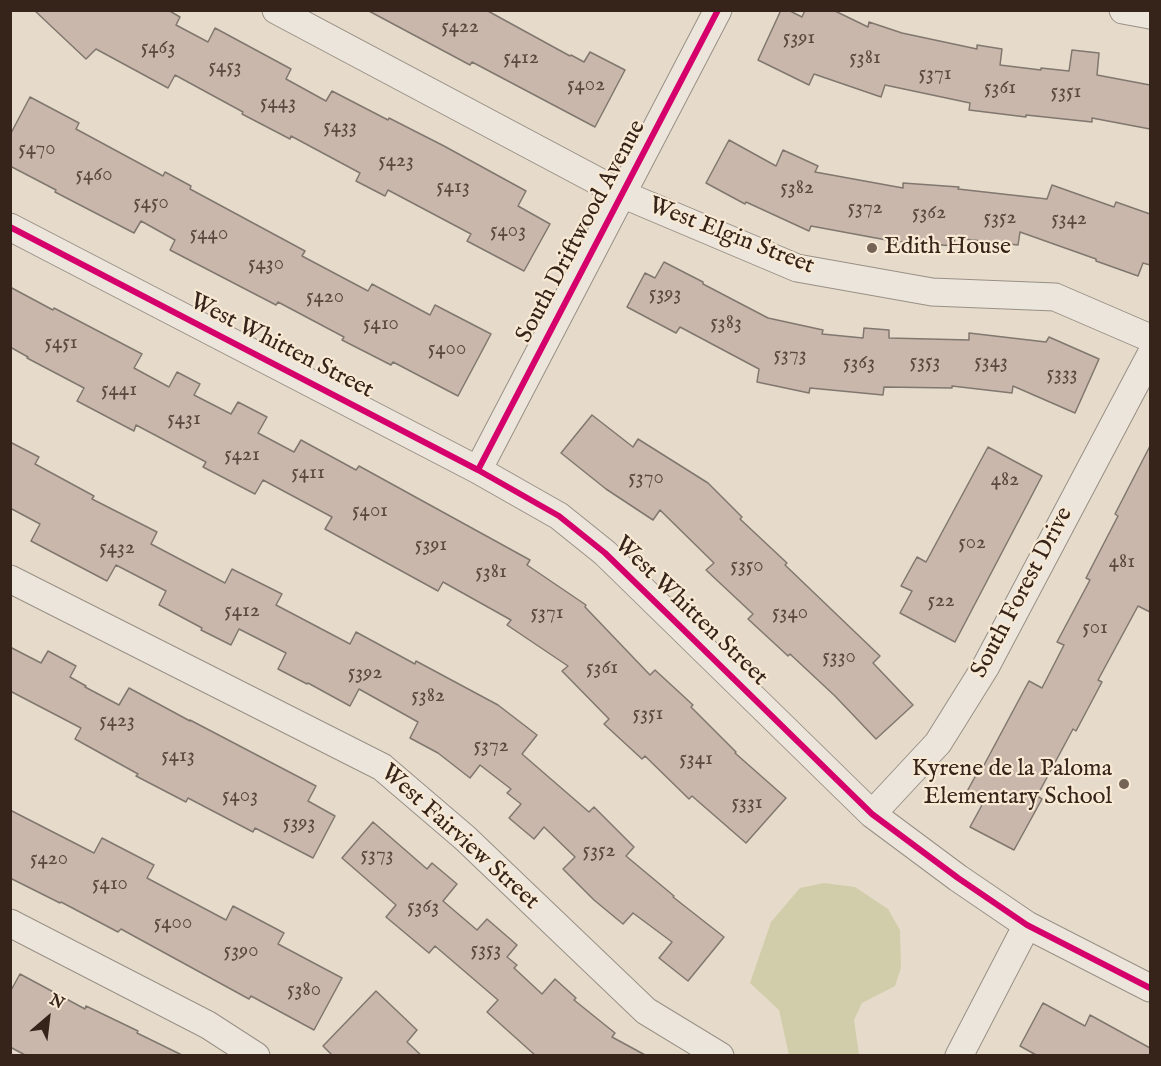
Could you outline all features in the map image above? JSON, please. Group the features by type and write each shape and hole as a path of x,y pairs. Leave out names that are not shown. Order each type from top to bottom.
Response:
{"street":[{"name":"West Elgin Street","path":"276,10 622,194 797,268 932,292 1055,297 1150,338"},
{"name":"South Driftwood Avenue","path":"478,470 718,10"},
{"path":"1123,10 1150,15"},
{"name":"West Whitten Street","path":"10,227 478,470 559,516 605,553 872,813 958,878 1027,925 1150,988"},
{"name":"South Forest Drive","path":"872,813 938,743 980,676 1150,356"},
{"name":"West Fairview Street","path":"10,579 382,767 465,838 646,1011 720,1056"},
{"path":"10,922 208,1025 256,1056"},
{"path":"959,1056 1027,925"}],"shaded area":[{"path":"824,883 855,887 888,909 900,930 901,968 895,986 862,1003 854,1020 859,1055 789,1055 779,1010 750,983 771,922 800,888"}],"building":[{"path":"34,10 168,10 180,17 176,25 208,42 215,28 291,69 286,79 326,101 332,91 444,146 526,191 518,206 550,224 524,271 467,241 471,234 388,190 385,196 356,181 360,173 291,136 290,139 242,114 243,112 175,75 168,88 96,49 86,59"},
{"path":"367,10 486,10 570,56 584,62 590,52 625,70 595,127 472,62 470,65"},
{"path":"781,10 788,10 802,17 805,10 833,10 868,27 869,22 902,33 977,49 977,45 1002,49 1000,65 1069,71 1072,50 1099,53 1097,75 1150,85 1150,129 1092,118 1092,122 969,110 970,103 885,85 881,97 814,74 809,85 758,60"},
{"path":"30,97 79,123 76,129 163,176 165,172 191,186 190,189 305,251 302,256 368,291 372,284 430,315 435,305 491,334 458,396 393,362 391,365 342,340 344,337 278,302 276,305 170,250 175,240 141,221 134,233 10,166 10,135"},
{"path":"729,140 776,166 783,150 818,166 815,172 903,188 903,183 959,187 958,189 1047,199 1052,185 1114,207 1116,202 1150,214 1150,265 1143,263 1138,276 1020,232 1018,245 955,238 954,246 892,241 811,226 809,231 746,202 745,204 706,183"},
{"path":"664,262 768,318 823,330 822,334 863,338 864,328 889,330 889,338 969,340 969,333 1046,342 1049,337 1099,359 1075,413 1013,386 1012,393 952,386 952,388 884,387 883,395 810,388 809,393 757,382 759,369 680,327 676,333 627,307 645,273 655,278"},
{"path":"10,287 142,354 134,368 169,387 177,372 200,384 194,395 231,414 238,402 267,417 258,433 294,452 301,440 356,470 359,466 530,560 527,565 586,605 585,607 650,675 655,670 693,705 691,707 735,753 786,798 746,843 692,796 689,799 645,756 642,759 604,724 609,719 562,671 568,666 507,625 511,620 443,582 438,591 325,529 332,517 263,480 255,494 203,467 206,462 136,425 134,431 77,401 84,388 10,347"},
{"path":"592,415 633,447 638,439 708,483 742,517 740,519 787,563 785,565 880,656 873,663 913,705 876,739 835,696 748,619 753,614 706,570 714,563 660,510 653,520 606,489 561,453"},
{"path":"10,442 39,457 35,464 94,496 92,499 157,532 151,544 225,583 232,569 282,594 276,605 350,644 356,632 498,705 537,735 522,754 589,812 594,807 634,847 626,856 724,937 688,981 659,958 672,942 633,913 623,924 594,900 563,869 575,857 544,827 534,839 509,818 521,804 507,793 511,789 480,765 470,778 438,753 410,738 418,722 359,689 350,706 278,669 286,653 239,629 231,645 201,630 202,628 159,605 166,591 116,565 107,581 31,541 40,524 10,508"},
{"path":"1150,446 1150,612 1138,606 1098,680 1102,682 1076,731 1073,729 1037,796 1042,799 1014,850 970,827 982,805 965,795 981,766 983,767 1029,681 1042,688 1064,645 1057,642 1090,580 1086,578 1118,516 1115,514"},
{"path":"988,447 1042,476 955,642 900,613 912,591 901,586 917,557 926,562"},
{"path":"10,647 41,663 48,651 76,666 70,677 119,705 129,688 316,786 308,801 335,816 313,858 255,828 253,832 188,798 186,802 136,776 138,774 75,739 81,728 10,691"},
{"path":"10,810 94,853 102,838 154,865 147,878 226,920 233,906 284,933 278,944 342,978 314,1030 251,996 249,999 121,929 118,932 10,878"},
{"path":"373,822 427,869 432,863 457,884 443,901 477,930 487,919 517,945 507,957 517,965 514,968 542,994 555,979 576,998 574,1000 615,1033 612,1037 647,1056 536,1056 487,1012 498,1000 435,946 429,953 386,917 396,905 342,858"},
{"path":"20,974 85,1009 86,1006 184,1056 27,1056 10,1047 10,992"},
{"path":"376,991 417,1030 407,1042 422,1056 333,1056 323,1046"},
{"path":"1043,1003 1085,1026 1090,1015 1150,1048 1150,1056 1038,1056 1020,1046"}],"cycle path":[{"path":"478,470 718,10"},
{"path":"10,227 478,470 559,516 605,553 872,814 958,878 1027,925 1150,988"}],"place":[{"name":"Edith House","path":"872,248"},
{"name":"Kyrene de la Paloma Elementary School","path":"1124,784"}]}
